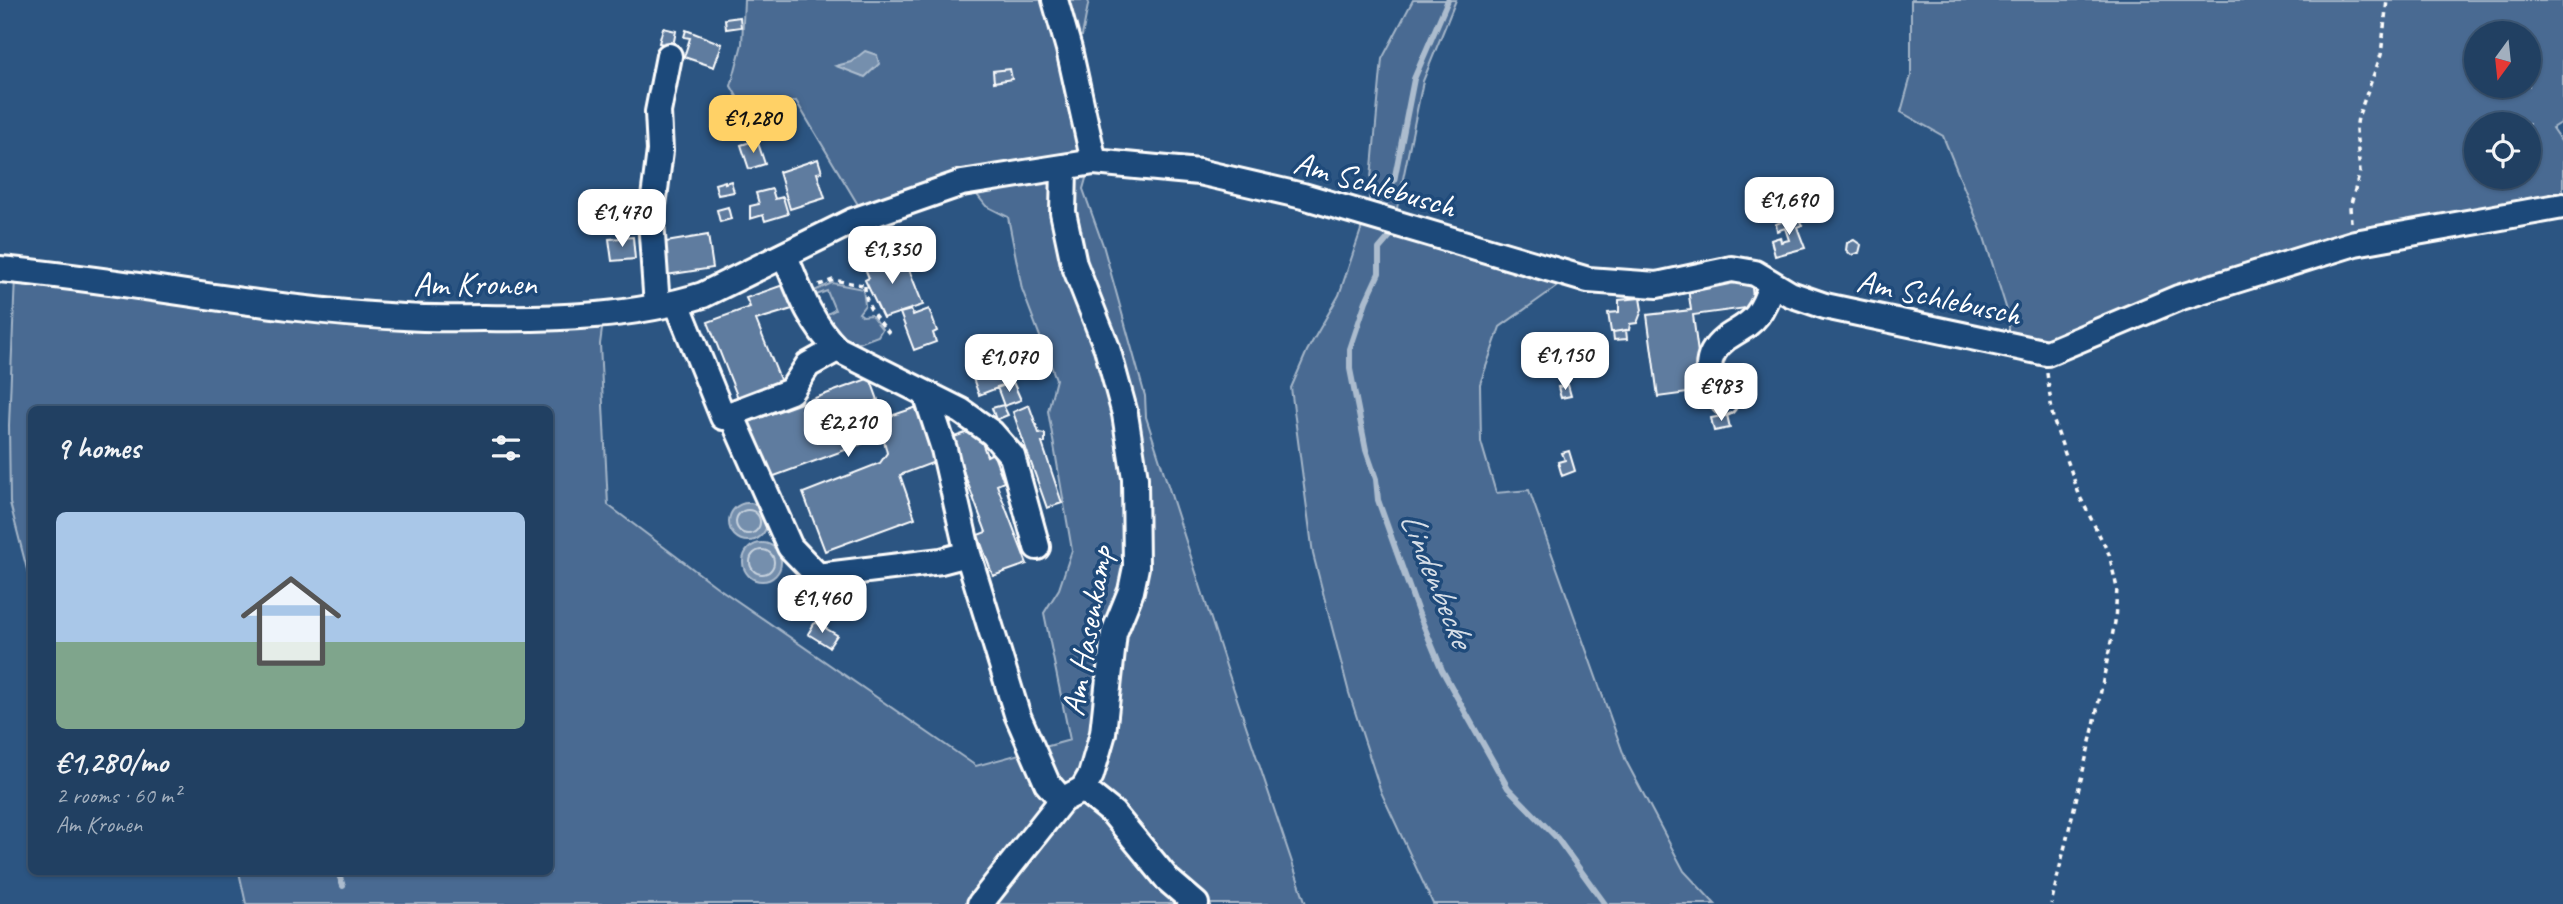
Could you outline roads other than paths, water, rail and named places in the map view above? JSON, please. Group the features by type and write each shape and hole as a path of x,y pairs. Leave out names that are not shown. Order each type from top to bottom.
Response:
{"street":[{"path":"1055,0 1069,49 1094,162"},
{"path":"669,56 658,112 660,151 651,220 667,304 723,417 791,391 808,365 837,349"},
{"name":"Am Kronen","path":"0,269 299,307 404,317 518,319 594,316 704,295 853,221 961,183 1036,169 1064,168 1094,162"},
{"name":"Am Schlebusch","path":"1094,162 1199,172 1303,196 1560,274 1588,280 1657,285 1731,269 1755,273 1771,285 1808,302 2047,353 2178,298 2355,243 2563,206"},
{"name":"Am Hasenkamp","path":"980,904 1091,775 1103,733 1114,633 1131,591 1136,567 1135,478 1125,414 1107,348 1081,288 1074,264 1063,212 1064,168"},
{"path":"785,256 810,316 837,349 961,411 992,433 1012,456 1037,547"},
{"path":"1724,402 1711,385 1709,370 1713,353 1724,340 1757,315 1771,285"},
{"path":"926,394 947,462 968,554 1017,715 1047,783 1113,813 1168,880 1196,904"},
{"path":"731,414 790,547 818,576 941,561 968,554"}],"water":[{"path":"865,51 877,55 879,64 865,77 836,66 851,62"},
{"path":"748,503 762,508 767,522 762,536 748,541 734,536 729,522 734,508"},
{"path":"762,543 775,549 781,562 775,575 762,581 749,575 743,562 749,549"}],"waterway":[{"name":"Lindenbecke","path":"1394,181 1414,79 1448,0"},
{"name":"Lindenbecke","path":"1391,235 1379,249 1379,273 1366,301 1350,349 1350,369 1366,450 1376,479 1378,500 1442,670 1468,717 1508,788 1557,838 1605,904"},
{"path":"339,875 343,886"}]}
